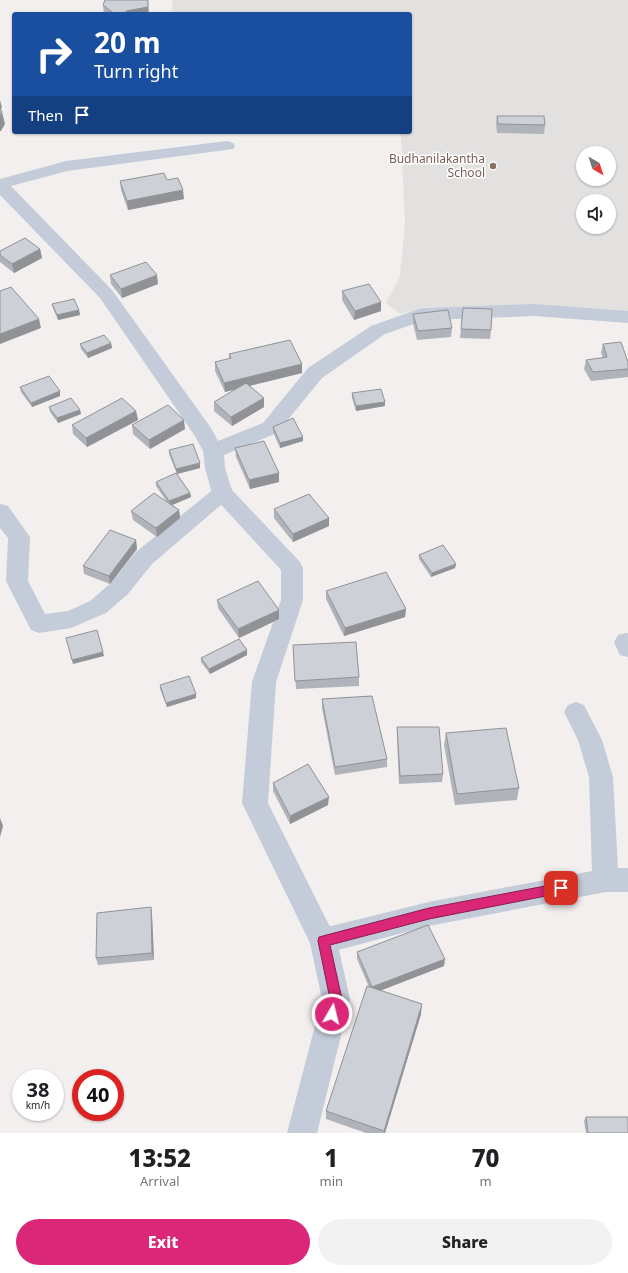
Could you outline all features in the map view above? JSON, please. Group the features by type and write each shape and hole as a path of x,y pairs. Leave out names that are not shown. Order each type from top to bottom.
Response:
{"street":[{"path":"227,146 66,166 0,184 106,294 204,433 213,451 215,468 222,493 292,568 292,600 264,682 254,803 323,941 336,999 302,1133"},
{"path":"213,451 270,428 315,373 378,330 423,314 534,310 628,317"},
{"path":"0,512 19,536 17,581 39,624 71,619 98,608 119,589 144,558 222,493"},
{"path":"323,941 429,914 617,880 601,777 590,740 576,712"}],"shaded area":[{"name":"Budhanilakantha School","path":"173,0 628,0 628,314 548,306 427,307 400,314 386,303 400,276 405,224 401,136 399,134 412,134 412,12 171,12"}],"building":[{"path":"105,0 148,0 148,7 126,12 112,12 103,5"},
{"path":"497,116 544,116 545,125 498,124"},
{"path":"164,173 167,180 178,178 183,190 127,201 120,181"},
{"path":"25,238 40,249 12,264 0,255 0,251"},
{"path":"146,262 157,275 121,289 110,275"},
{"path":"369,284 381,302 355,311 342,291"},
{"path":"11,287 39,319 0,334 0,291"},
{"path":"74,299 79,310 57,315 52,304"},
{"path":"463,308 492,309 491,330 461,329"},
{"path":"448,310 452,328 418,331 413,314"},
{"path":"104,335 111,343 87,353 80,344"},
{"path":"290,340 302,364 224,383 215,362 231,358 229,354"},
{"path":"621,342 628,362 628,369 593,372 586,360 607,357 603,344"},
{"path":"49,376 60,391 31,403 20,387"},
{"path":"246,383 264,398 231,417 214,402"},
{"path":"381,389 385,402 356,406 352,393"},
{"path":"71,398 80,410 57,418 49,407"},
{"path":"122,398 136,411 86,438 72,425"},
{"path":"168,405 184,420 149,440 132,425"},
{"path":"293,418 303,437 280,443 273,427"},
{"path":"264,441 279,473 249,480 235,448"},
{"path":"193,444 200,463 176,469 169,450"},
{"path":"176,473 190,493 169,501 156,482"},
{"path":"154,493 179,510 156,528 131,511"},
{"path":"309,494 329,518 293,534 274,509"},
{"path":"110,530 136,540 109,576 83,566"},
{"path":"443,545 456,564 432,573 419,555"},
{"path":"386,572 406,609 345,628 326,591"},
{"path":"258,581 279,610 238,629 217,600"},
{"path":"97,630 103,652 72,660 66,638"},
{"path":"239,639 247,650 209,669 201,658"},
{"path":"356,642 359,677 295,681 293,645"},
{"path":"189,676 196,694 166,703 160,685"},
{"path":"372,696 387,759 335,767 322,699"},
{"path":"397,727 439,727 443,774 400,776"},
{"path":"506,728 519,788 457,794 446,733"},
{"path":"308,764 329,797 290,816 273,783"},
{"path":"151,907 152,953 96,958 97,913"},
{"path":"428,925 445,959 372,987 357,952"},
{"path":"367,986 422,1004 384,1131 326,1111"},
{"path":"586,1117 628,1117 628,1133 588,1133"}],"place":[{"name":"Budhanilakantha School","path":"493,166"}],"route":[{"path":"332,1014 336,999 323,941 429,914 561,888"}]}
